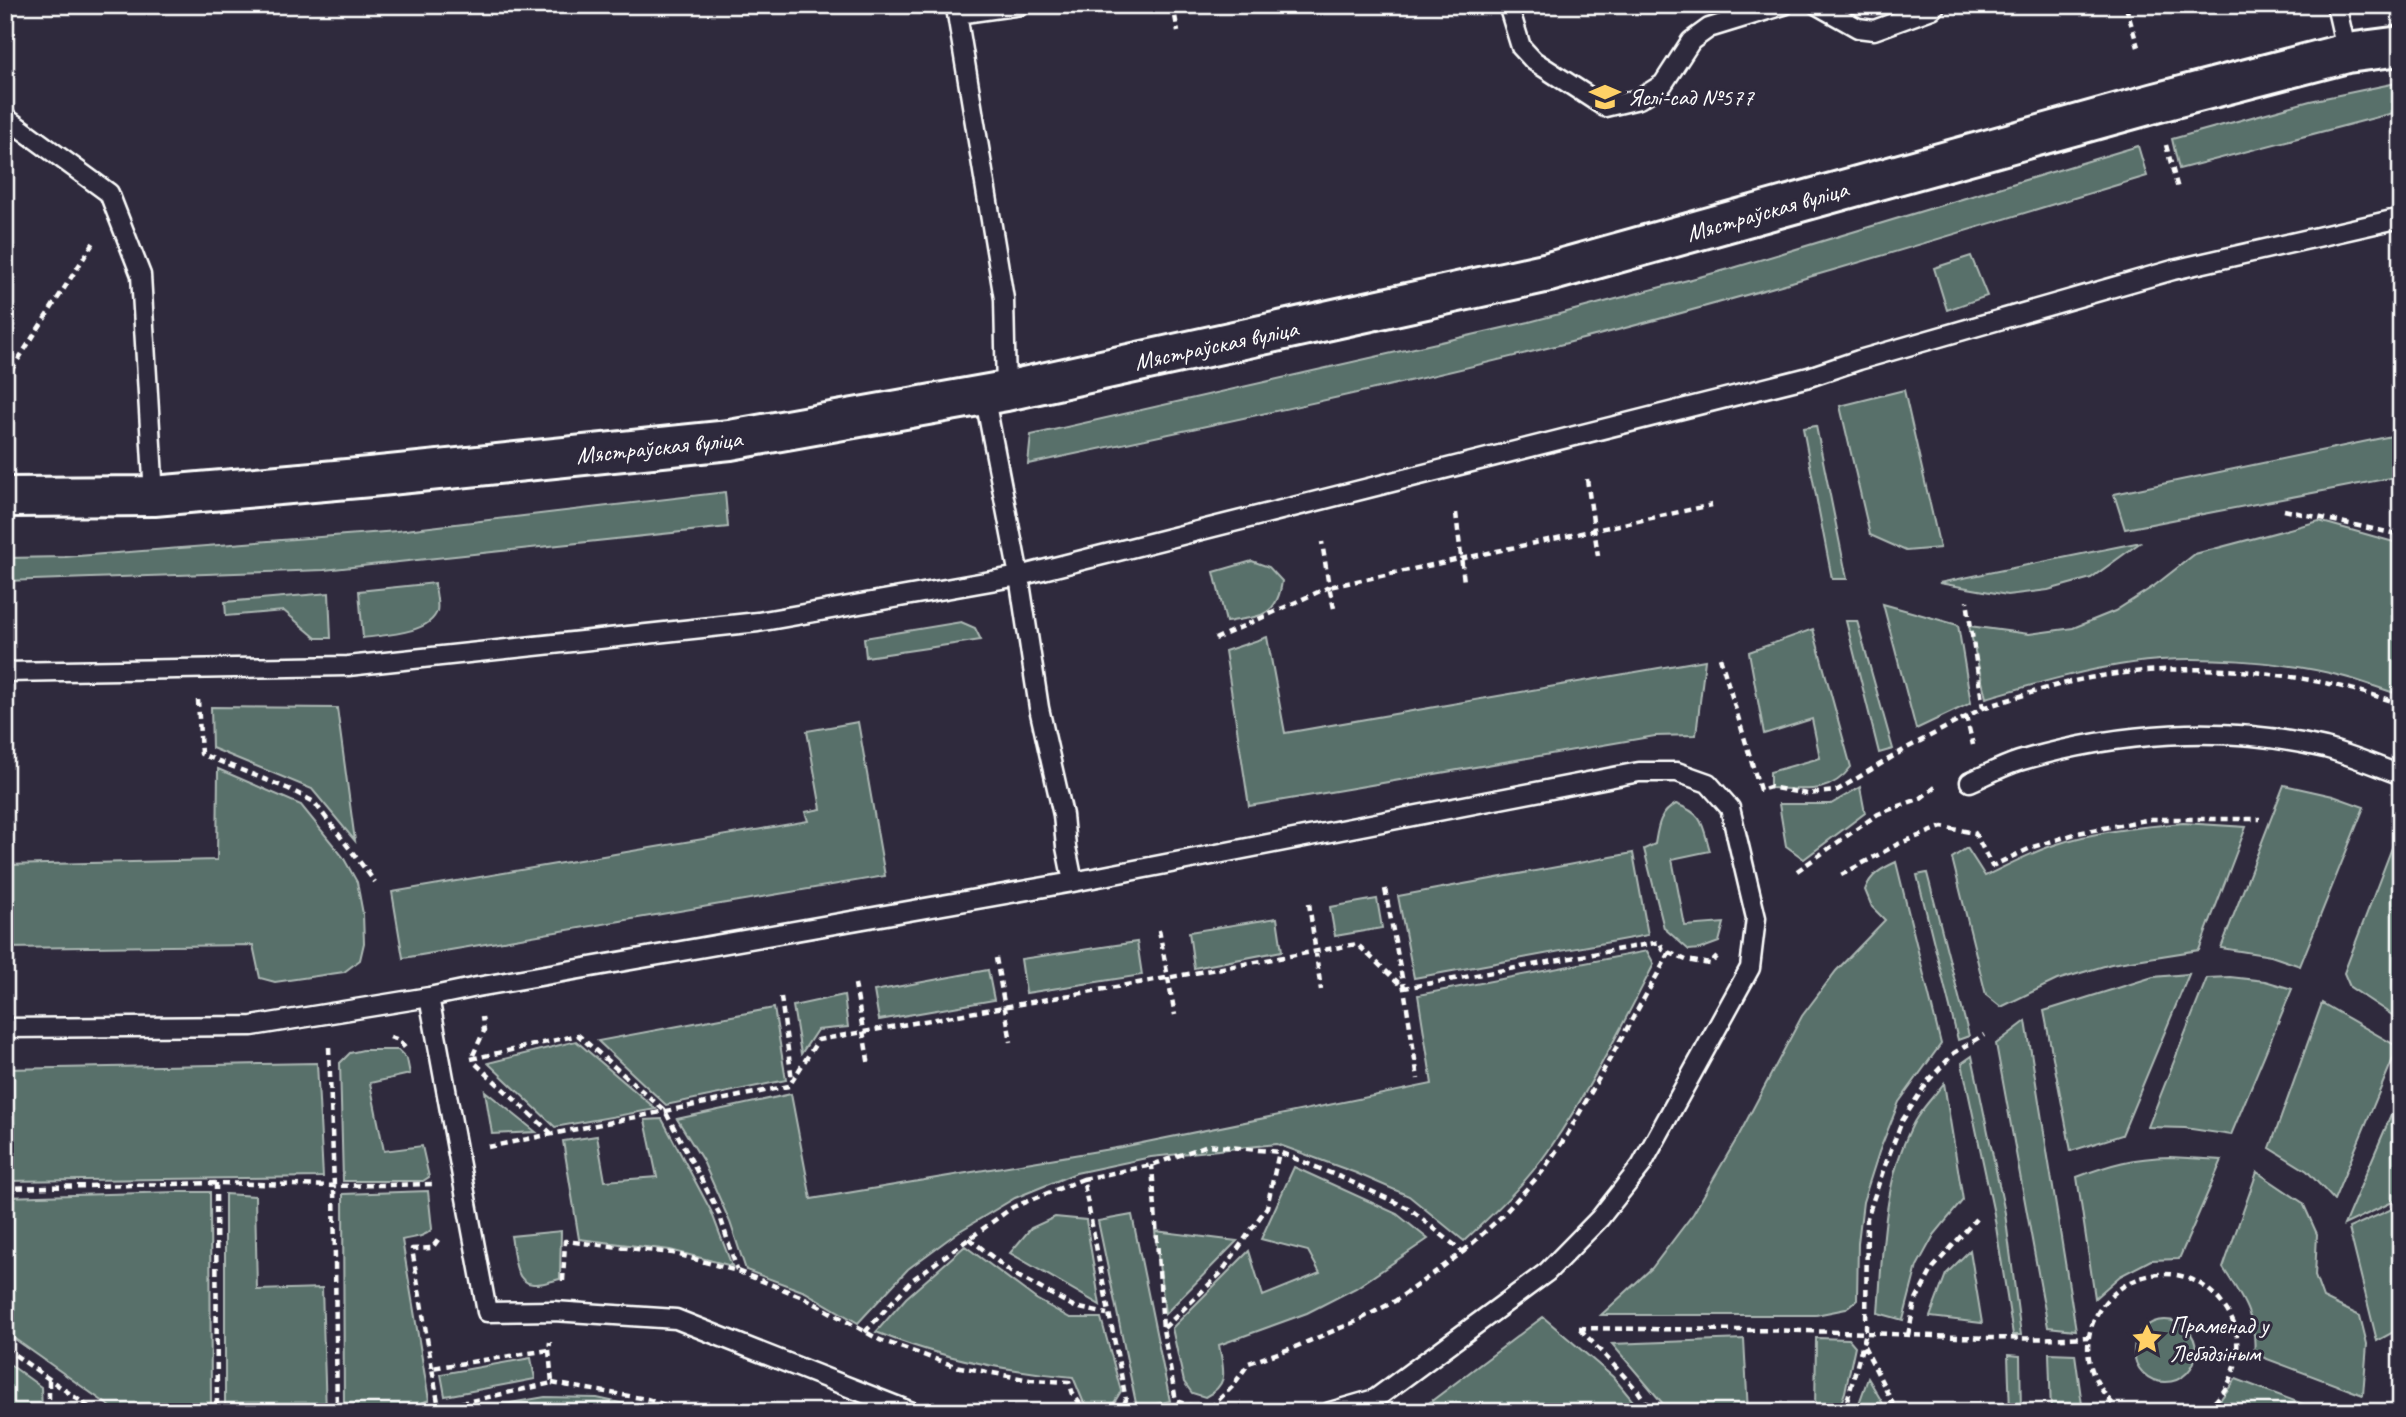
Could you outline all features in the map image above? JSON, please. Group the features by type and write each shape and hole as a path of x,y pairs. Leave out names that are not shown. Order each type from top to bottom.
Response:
{"street":[{"name":"Мястраўская вуліца","path":"5,497 154,496 730,440 995,393 1549,272 2142,106 2347,52 2401,46"}],"lane":[{"path":"1021,5 957,14 1003,299 995,393 1019,576 1039,708 1063,815 1073,882"},
{"path":"1508,5 1521,47 1534,61 1605,107 1639,99 1663,84 1691,41 1709,28 1784,5"},
{"path":"1817,5 1858,28 1874,30 1932,9 1936,5"},
{"path":"2336,5 2347,52"},
{"path":"5,117 109,193 141,275 154,496"},
{"path":"5,672 348,666 758,622 1019,576 1809,377 2173,270 2401,218"},
{"path":"1970,782 2018,762 2096,743 2159,734 2265,736 2328,749 2401,775"},
{"path":"5,1028 252,1026 429,998 477,986 1073,882 1639,772 1677,772 1708,783 1730,808 1756,918 1751,968 1641,1166 1600,1218 1547,1272 1375,1399 1330,1412"},
{"path":"429,998 487,1312 554,1311 676,1319 912,1412"}],"path":[{"path":"1173,5 1178,32"},
{"path":"2126,8 2138,47"},
{"path":"2166,145 2178,189"},
{"path":"5,380 98,236"},
{"path":"1587,479 1598,556"},
{"path":"1215,639 1329,587 1712,505"},
{"path":"2284,510 2401,535"},
{"path":"1456,513 1464,582"},
{"path":"1322,542 1334,608"},
{"path":"1967,601 1983,708"},
{"path":"1720,657 1760,790 1770,787 1807,793 1836,791 1983,708 2034,691 2100,676 2175,669 2265,672 2342,685 2401,704"},
{"path":"197,696 201,754 289,789 314,802 375,882"},
{"path":"1966,716 1975,755"},
{"path":"1797,871 1878,814 1921,798 1940,783"},
{"path":"1841,875 1898,844 1942,827 1975,833 1992,866 2033,847 2078,833 2151,819 2260,819"},
{"path":"1385,889 1418,1079"},
{"path":"1308,903 1321,990"},
{"path":"1159,930 1175,1015"},
{"path":"1404,988 1660,942 1663,950 1686,960 1710,964 1718,956"},
{"path":"488,1147 789,1086 818,1040 1315,951 1357,944 1404,988"},
{"path":"1152,1165 1163,1329 1176,1401 1206,1411 1232,1387 1249,1363 1357,1321 1395,1301 1463,1252 1502,1216 1542,1172 1588,1100 1670,952"},
{"path":"996,958 1012,1042"},
{"path":"855,984 869,1066"},
{"path":"781,998 792,1080"},
{"path":"470,1059 578,1035 665,1111 719,1213 737,1271"},
{"path":"1844,1412 1866,1333 1867,1218 1902,1121 1928,1081 1954,1053 1984,1035"},
{"path":"386,1036 399,1040 408,1052"},
{"path":"328,1042 334,1186 337,1412"},
{"path":"470,1059 473,1072"},
{"path":"470,1059 552,1135"},
{"path":"485,1134 490,1160"},
{"path":"865,1332 912,1280 1013,1207 1083,1179 1152,1165 1209,1145 1279,1152 1345,1179 1410,1209 1463,1252"},
{"path":"1163,1329 1221,1273 1267,1207 1279,1152"},
{"path":"1083,1179 1126,1400 1120,1412"},
{"path":"216,1183 217,1412"},
{"path":"5,1188 216,1183 334,1186 437,1184"},
{"path":"1908,1335 1915,1302 1933,1268 1976,1219"},
{"path":"439,1408 412,1249 432,1248 444,1233"},
{"path":"969,1238 1012,1273 1074,1307 1108,1314"},
{"path":"552,1383 549,1350 554,1311 549,1290 563,1287 565,1241 673,1253 737,1271 805,1298 880,1340 955,1366 1030,1380 1069,1382 1073,1394 1086,1412"},
{"path":"2121,1412 2104,1396 2092,1374 2087,1349 2092,1324 2105,1302 2122,1286 2145,1276 2169,1274 2192,1280 2213,1292 2228,1310 2237,1333 2238,1357 2232,1380 2217,1401 2203,1412"},
{"path":"1652,1412 1638,1391 1579,1328 1866,1333 2032,1340 2090,1337"},
{"path":"1864,1345 1897,1412"},
{"path":"5,1348 96,1412"},
{"path":"432,1368 549,1350"},
{"path":"49,1380 49,1412"},
{"path":"428,1412 552,1383 648,1399 686,1412"}],"green space":[{"path":"2401,82 2401,111 2179,169 2172,139 2310,101"},
{"path":"2138,146 2147,176 1785,284 1500,360 1028,464 1031,435 1529,322 1733,268"},
{"path":"1971,256 1987,296 1947,310 1934,268"},
{"path":"1904,390 1940,548 1906,551 1870,535 1840,406"},
{"path":"1816,426 1847,579 1832,579 1803,428"},
{"path":"2401,434 2401,476 2125,529 2114,494"},
{"path":"725,492 728,527 324,570 5,581 5,558 65,557 397,531"},
{"path":"2319,521 2401,544 2401,695 2322,671 2268,663 2182,659 2095,669 1986,698 1969,626 2029,634 2073,628 2115,611 2154,586 2195,554"},
{"path":"2141,542 2091,578 2048,590 2007,595 1939,583"},
{"path":"1252,561 1269,567 1282,581 1276,603 1264,614 1226,622 1214,572"},
{"path":"435,583 438,604 433,619 405,632 363,638 359,591"},
{"path":"329,593 331,638 316,638 284,611 226,616 225,602"},
{"path":"1883,604 1958,625 1971,703 1916,729"},
{"path":"1846,621 1857,621 1893,749 1879,753"},
{"path":"961,622 975,628 981,640 866,657 864,638"},
{"path":"1813,629 1851,767 1834,783 1824,787 1770,788 1770,772 1820,758 1812,719 1764,734 1749,652"},
{"path":"1267,637 1285,733 1705,660 1696,735 1655,736 1249,806 1225,651"},
{"path":"211,707 337,708 355,841 312,789 212,748"},
{"path":"858,722 885,876 403,958 392,892 808,821 805,812 821,809 807,731"},
{"path":"218,769 301,805 343,857 357,882 363,914 364,943 360,960 344,972 275,982 260,978 253,945 5,948 5,865 217,860"},
{"path":"2284,785 2333,796 2364,807 2300,966 2271,956 2221,948"},
{"path":"1860,787 1865,813 1804,859 1786,846 1779,804 1831,804"},
{"path":"1676,804 1697,816 1710,851 1672,859 1685,926 1724,923 1719,942 1700,949 1689,950 1664,928 1644,849 1655,844 1663,816"},
{"path":"2183,823 2246,827 2199,950 2111,964 2057,980 2001,1007 1986,995 1952,858 1967,848 1985,876 2036,852 2070,840 2118,830"},
{"path":"2401,824 2401,1021 2350,987 2344,973"},
{"path":"1633,853 1648,935 1414,978 1398,896"},
{"path":"1896,862 1941,1044 1899,1102 1879,1152 1863,1202 1858,1243 1857,1300 1846,1309 1816,1315 1601,1315 1652,1268 1693,1214 1739,1135 1802,1016 1836,971 1885,920 1872,907 1865,890 1877,873"},
{"path":"1927,873 1969,1036 1958,1040 1917,875"},
{"path":"1377,899 1382,928 1335,936 1330,907"},
{"path":"1277,918 1282,951 1194,968 1189,932"},
{"path":"1137,942 1142,975 1026,993 1021,959"},
{"path":"1647,951 1654,964 1563,1129 1519,1187 1464,1241 1409,1196 1277,1144 1151,1157 1076,1173 1015,1198 958,1232 908,1269 858,1323 805,1292 746,1270 730,1222 703,1161 677,1119 791,1094 811,1199 1122,1147 1432,1084 1418,995"},
{"path":"988,970 994,1000 879,1020 874,991"},
{"path":"2189,974 2122,1135 2071,1151 2044,1011 2153,977"},
{"path":"2230,977 2265,981 2292,989 2231,1135 2185,1128 2148,1127 2207,978"},
{"path":"844,995 848,1027 817,1030 801,1054 793,1006"},
{"path":"2322,1003 2398,1047 2334,1200 2307,1171 2270,1148"},
{"path":"774,1008 786,1080 666,1105 598,1041"},
{"path":"2026,1021 2076,1330 2048,1327 1996,1044"},
{"path":"576,1041 656,1109 555,1127 488,1063"},
{"path":"363,1050 398,1050 407,1059 410,1074 370,1083 384,1151 422,1146 429,1177 423,1181 343,1181 340,1063 350,1053"},
{"path":"1972,1056 2005,1213 2021,1335 2013,1335 1994,1214 1962,1063"},
{"path":"317,1063 323,1177 5,1181 5,1069"},
{"path":"1944,1083 1963,1200 1934,1235 1917,1266 1903,1320 1878,1313 1883,1240 1890,1191 1904,1144 1914,1122"},
{"path":"485,1091 536,1132 492,1134"},
{"path":"2401,1092 2401,1198 2344,1225"},
{"path":"662,1119 711,1211 732,1266 670,1250 579,1239 563,1141 597,1136 605,1181 657,1177 645,1120"},
{"path":"2170,1157 2222,1160 2179,1259 2151,1260 2120,1276 2095,1298 2077,1177 2122,1162"},
{"path":"1294,1167 1397,1214 1428,1239 1356,1288 1307,1313 1219,1345 1223,1375 1219,1387 1205,1397 1192,1393 1184,1382 1172,1328 1249,1251 1263,1296 1320,1273 1308,1251 1261,1239"},
{"path":"2257,1172 2303,1203 2317,1234 2315,1276 2323,1298 2360,1316 2367,1344 2363,1395 2254,1354 2251,1319 2242,1298 2223,1268"},
{"path":"428,1191 432,1229 422,1236 402,1240 429,1400 399,1412 344,1412 343,1194"},
{"path":"210,1192 211,1412 118,1412 5,1332 5,1197"},
{"path":"225,1194 255,1196 257,1290 322,1288 326,1412 225,1412"},
{"path":"2401,1205 2401,1328 2377,1341 2349,1228"},
{"path":"1132,1215 1170,1401 1137,1408 1098,1221"},
{"path":"1055,1217 1086,1220 1100,1305 1010,1253 1031,1228"},
{"path":"561,1231 560,1279 539,1284 526,1282 518,1272 511,1236"},
{"path":"1155,1231 1237,1241 1165,1314"},
{"path":"965,1246 1036,1299 1070,1318 1101,1318 1121,1391 1114,1403 1094,1409 1083,1401 1073,1377 973,1362 876,1332 906,1298"},
{"path":"1970,1250 1982,1323 1930,1317 1946,1274"},
{"path":"1543,1317 1613,1377 1642,1412 1417,1412"},
{"path":"2159,1320 2171,1320 2187,1329 2194,1339 2194,1363 2187,1373 2171,1382 2159,1382 2148,1377 2139,1368 2134,1357 2134,1345 2139,1334 2148,1325"},
{"path":"1816,1338 1849,1339 1855,1346 1838,1412 1815,1412"},
{"path":"1744,1339 1748,1412 1670,1412 1612,1344"},
{"path":"2049,1353 2075,1354 2083,1412 2051,1412"},
{"path":"2008,1355 2020,1356 2021,1412 2010,1412"},
{"path":"531,1358 535,1379 445,1396 441,1374"},
{"path":"5,1361 41,1387 42,1412 5,1412"},
{"path":"1868,1378 1888,1412 1856,1412"},
{"path":"2236,1379 2324,1412 2211,1412"},
{"path":"545,1397 597,1398 662,1412 459,1412"}],"place":[{"name":"Яслі-сад №577","path":"1605,97"},
{"name":"Праменад у Лебядзіным","path":"2147,1339"}]}
